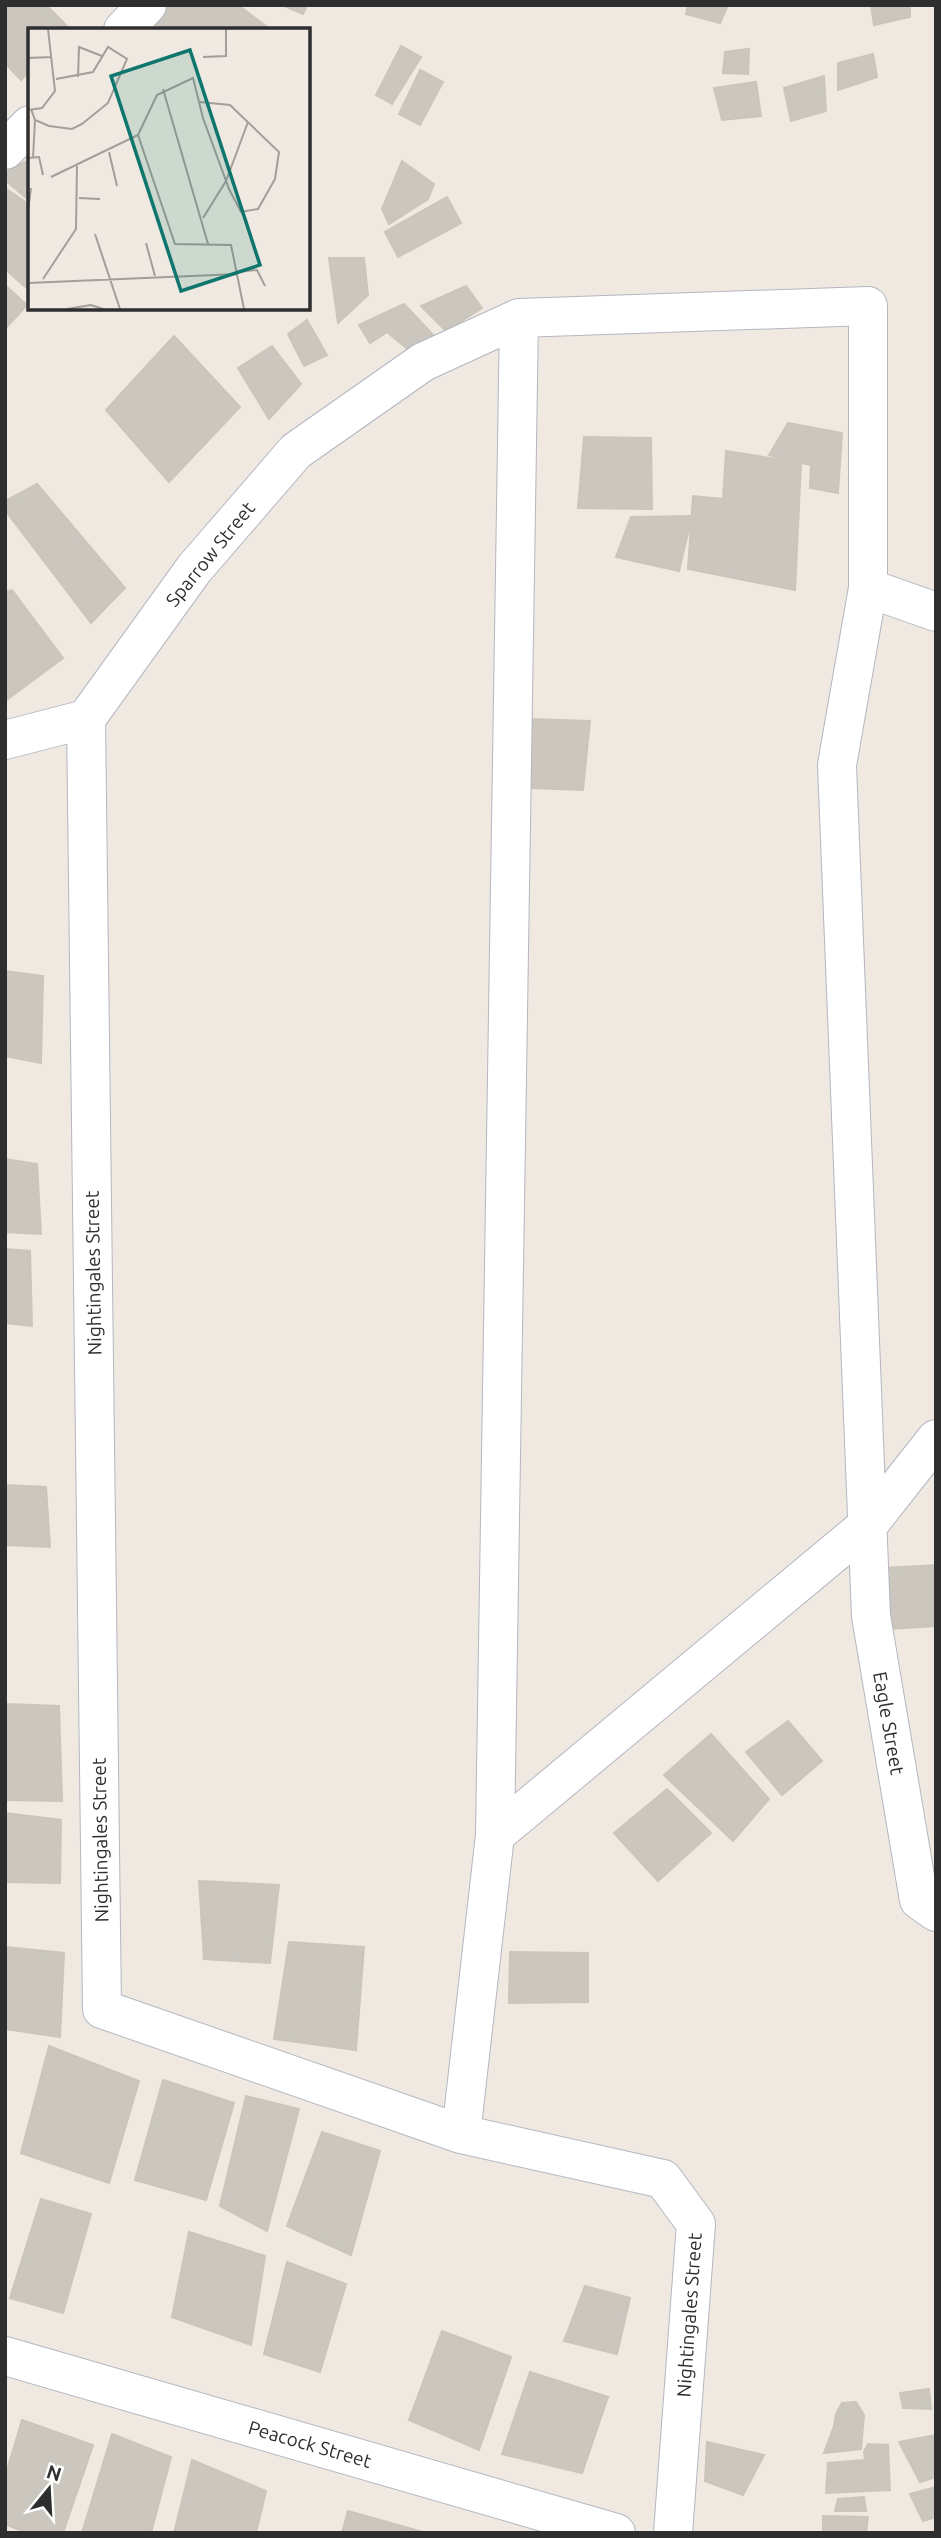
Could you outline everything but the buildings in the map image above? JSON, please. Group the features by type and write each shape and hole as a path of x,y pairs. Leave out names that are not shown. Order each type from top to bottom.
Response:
{"street":[{"path":"125,28 147,5"},
{"path":"5,150 28,127"},
{"name":"Eagle Street","path":"519,318 868,306 867,588 837,765 871,1616 919,1900 936,1912"},
{"path":"461,2134 495,1835 519,318"},
{"name":"Sparrow Street","path":"86,719 194,569 296,451 423,362 519,318"},
{"path":"867,588 936,612"},
{"path":"5,740 86,719"},
{"name":"Nightingales Street","path":"86,719 102,2009 461,2134 663,2179 696,2224 680,2531"},
{"path":"495,1835 869,1524 936,1439"},
{"name":"Peacock Street","path":"5,2356 616,2533"}]}
